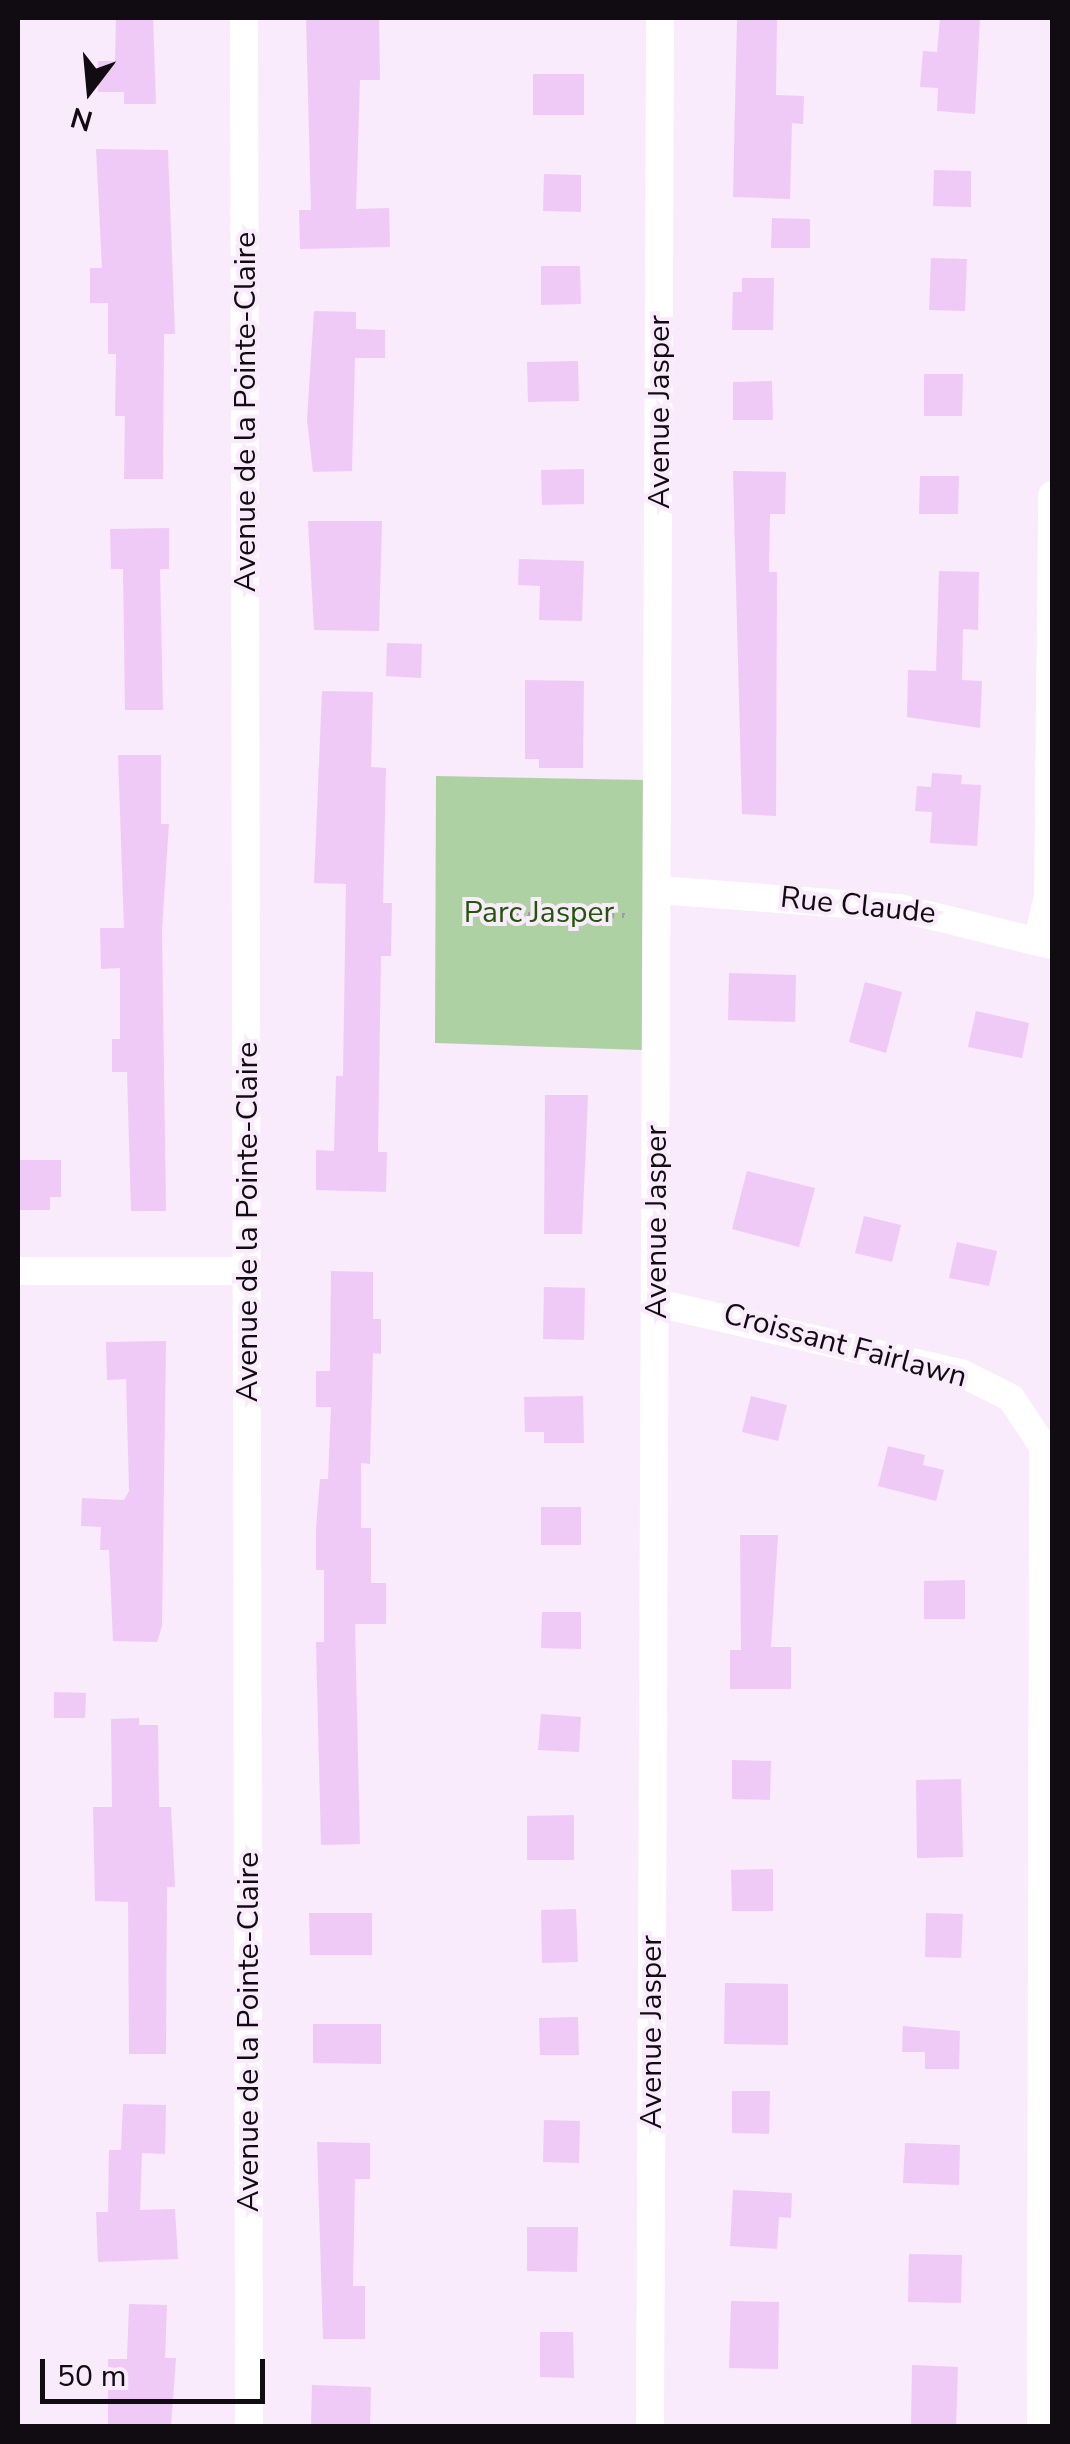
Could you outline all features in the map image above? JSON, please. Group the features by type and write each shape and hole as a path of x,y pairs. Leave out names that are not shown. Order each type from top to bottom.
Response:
{"street":[{"name":"Avenue de la Pointe-Claire","path":"244,18 249,2426"},
{"name":"Avenue Jasper","path":"650,2426 660,18"},
{"path":"1045,942 1052,495"},
{"name":"Rue Claude","path":"658,890 900,908 1045,942"},
{"path":"18,1271 248,1271"},
{"name":"Croissant Fairlawn","path":"657,1303 961,1373 1011,1398 1043,1446 1040,2426"}],"path":[{"path":"517,914 642,915"}],"green space":[{"name":"Parc Jasper","path":"436,776 644,780 642,1050 435,1043"}],"building":[{"path":"116,18 153,18 156,104 124,104 124,92 98,92 98,61 115,61"},
{"path":"306,18 379,18 380,80 360,80 356,209 389,208 390,247 300,249 299,210 311,210"},
{"path":"737,18 777,18 776,95 804,96 803,124 792,123 790,199 733,197"},
{"path":"940,18 980,18 975,114 937,111 938,88 920,87 923,51 937,52"},
{"path":"533,74 584,74 584,115 533,115"},
{"path":"96,149 168,150 175,334 164,334 163,479 124,479 125,416 115,416 116,354 108,354 108,303 90,303 90,268 102,268"},
{"path":"934,170 971,171 971,207 933,206"},
{"path":"544,174 581,175 581,212 543,211"},
{"path":"772,218 810,219 810,248 771,248"},
{"path":"931,258 967,259 965,311 929,310"},
{"path":"541,266 580,266 581,304 541,305"},
{"path":"742,278 774,278 773,330 732,330 733,292 742,292"},
{"path":"314,311 356,312 356,329 385,330 385,358 355,358 352,471 313,472 307,420"},
{"path":"578,361 579,401 528,402 527,362"},
{"path":"924,374 963,374 962,416 924,416"},
{"path":"772,381 773,420 733,420 733,382"},
{"path":"584,469 584,504 542,505 541,470"},
{"path":"733,471 786,472 785,514 770,514 769,572 777,572 776,816 742,814"},
{"path":"920,476 959,476 958,514 919,514"},
{"path":"308,521 382,521 379,631 314,630"},
{"path":"169,528 169,569 160,569 163,710 125,710 123,569 111,569 110,529"},
{"path":"519,559 584,561 582,621 539,620 540,586 518,585"},
{"path":"939,571 979,572 978,630 963,629 962,680 982,681 980,728 907,717 908,670 936,671"},
{"path":"387,643 422,644 421,678 386,676"},
{"path":"525,680 584,681 583,768 539,768 539,759 525,759"},
{"path":"322,691 373,692 371,767 386,768 383,903 392,903 391,956 381,956 378,1152 387,1152 386,1192 316,1190 316,1150 334,1151 336,1076 343,1076 346,884 314,883"},
{"path":"118,755 161,755 161,824 169,824 162,929 166,1211 131,1211 127,1072 112,1072 112,1039 120,1039 120,968 101,969 100,928 124,928"},
{"path":"932,773 962,775 961,784 981,785 977,846 930,843 932,812 915,811 917,786 931,787"},
{"path":"729,973 796,975 795,1022 728,1020"},
{"path":"865,982 902,992 886,1053 849,1042"},
{"path":"976,1011 1029,1023 1022,1058 968,1047"},
{"path":"545,1095 588,1095 582,1234 544,1234"},
{"path":"18,1160 61,1160 61,1197 50,1197 50,1210 19,1210"},
{"path":"747,1171 815,1188 799,1247 732,1229"},
{"path":"864,1216 901,1225 892,1262 855,1253"},
{"path":"957,1242 997,1251 989,1286 949,1278"},
{"path":"331,1271 373,1272 373,1319 381,1319 381,1354 373,1353 370,1464 361,1463 361,1528 371,1528 371,1583 386,1583 386,1624 355,1624 360,1844 321,1845 316,1642 324,1642 324,1570 316,1570 316,1528 320,1479 328,1479 331,1407 316,1407 316,1371 330,1371"},
{"path":"544,1287 585,1288 584,1340 543,1339"},
{"path":"166,1341 162,1626 157,1642 113,1641 109,1550 100,1550 101,1527 81,1526 82,1498 124,1500 129,1491 126,1379 107,1380 106,1342"},
{"path":"583,1396 584,1443 544,1443 544,1432 525,1432 524,1397"},
{"path":"751,1396 787,1405 778,1441 742,1432"},
{"path":"888,1446 925,1455 923,1465 944,1470 936,1501 878,1486"},
{"path":"541,1507 581,1507 581,1545 541,1545"},
{"path":"740,1535 778,1535 771,1647 791,1647 791,1689 730,1689 730,1650 741,1650"},
{"path":"965,1580 965,1619 924,1619 924,1581"},
{"path":"542,1612 581,1612 581,1649 541,1648"},
{"path":"54,1692 86,1693 85,1718 54,1718"},
{"path":"541,1714 581,1717 579,1752 538,1750"},
{"path":"139,1718 139,1725 158,1725 159,1807 171,1807 175,1887 167,1887 166,2054 129,2054 128,1902 95,1901 93,1807 112,1807 111,1719"},
{"path":"732,1760 771,1761 770,1800 732,1799"},
{"path":"961,1779 963,1857 917,1858 916,1780"},
{"path":"574,1815 574,1860 527,1860 527,1816"},
{"path":"773,1869 773,1911 732,1911 731,1870"},
{"path":"576,1909 578,1962 542,1963 541,1910"},
{"path":"309,1913 372,1913 372,1955 310,1955"},
{"path":"926,1913 963,1914 961,1958 925,1957"},
{"path":"725,1983 788,1984 788,2045 724,2044"},
{"path":"578,2017 579,2055 540,2055 539,2018"},
{"path":"313,2024 381,2024 381,2064 313,2063"},
{"path":"903,2026 960,2031 959,2069 925,2069 925,2052 902,2052"},
{"path":"732,2091 770,2091 769,2134 732,2133"},
{"path":"123,2104 166,2105 165,2154 142,2153 140,2210 175,2209 178,2259 98,2262 96,2212 108,2212 109,2150 121,2150"},
{"path":"544,2120 580,2121 579,2163 543,2162"},
{"path":"317,2142 370,2143 370,2179 355,2179 353,2286 365,2286 365,2339 323,2339"},
{"path":"905,2143 960,2145 959,2185 903,2183"},
{"path":"733,2190 792,2193 791,2218 779,2217 777,2249 730,2246"},
{"path":"527,2227 578,2227 577,2272 527,2271"},
{"path":"909,2254 962,2255 961,2303 908,2302"},
{"path":"731,2301 779,2302 778,2369 729,2368"},
{"path":"129,2304 167,2305 165,2358 176,2358 171,2426 108,2426 108,2359 127,2359"},
{"path":"540,2332 573,2332 574,2378 540,2377"},
{"path":"912,2365 958,2367 956,2426 911,2426"},
{"path":"312,2385 371,2387 370,2426 311,2426"}]}
